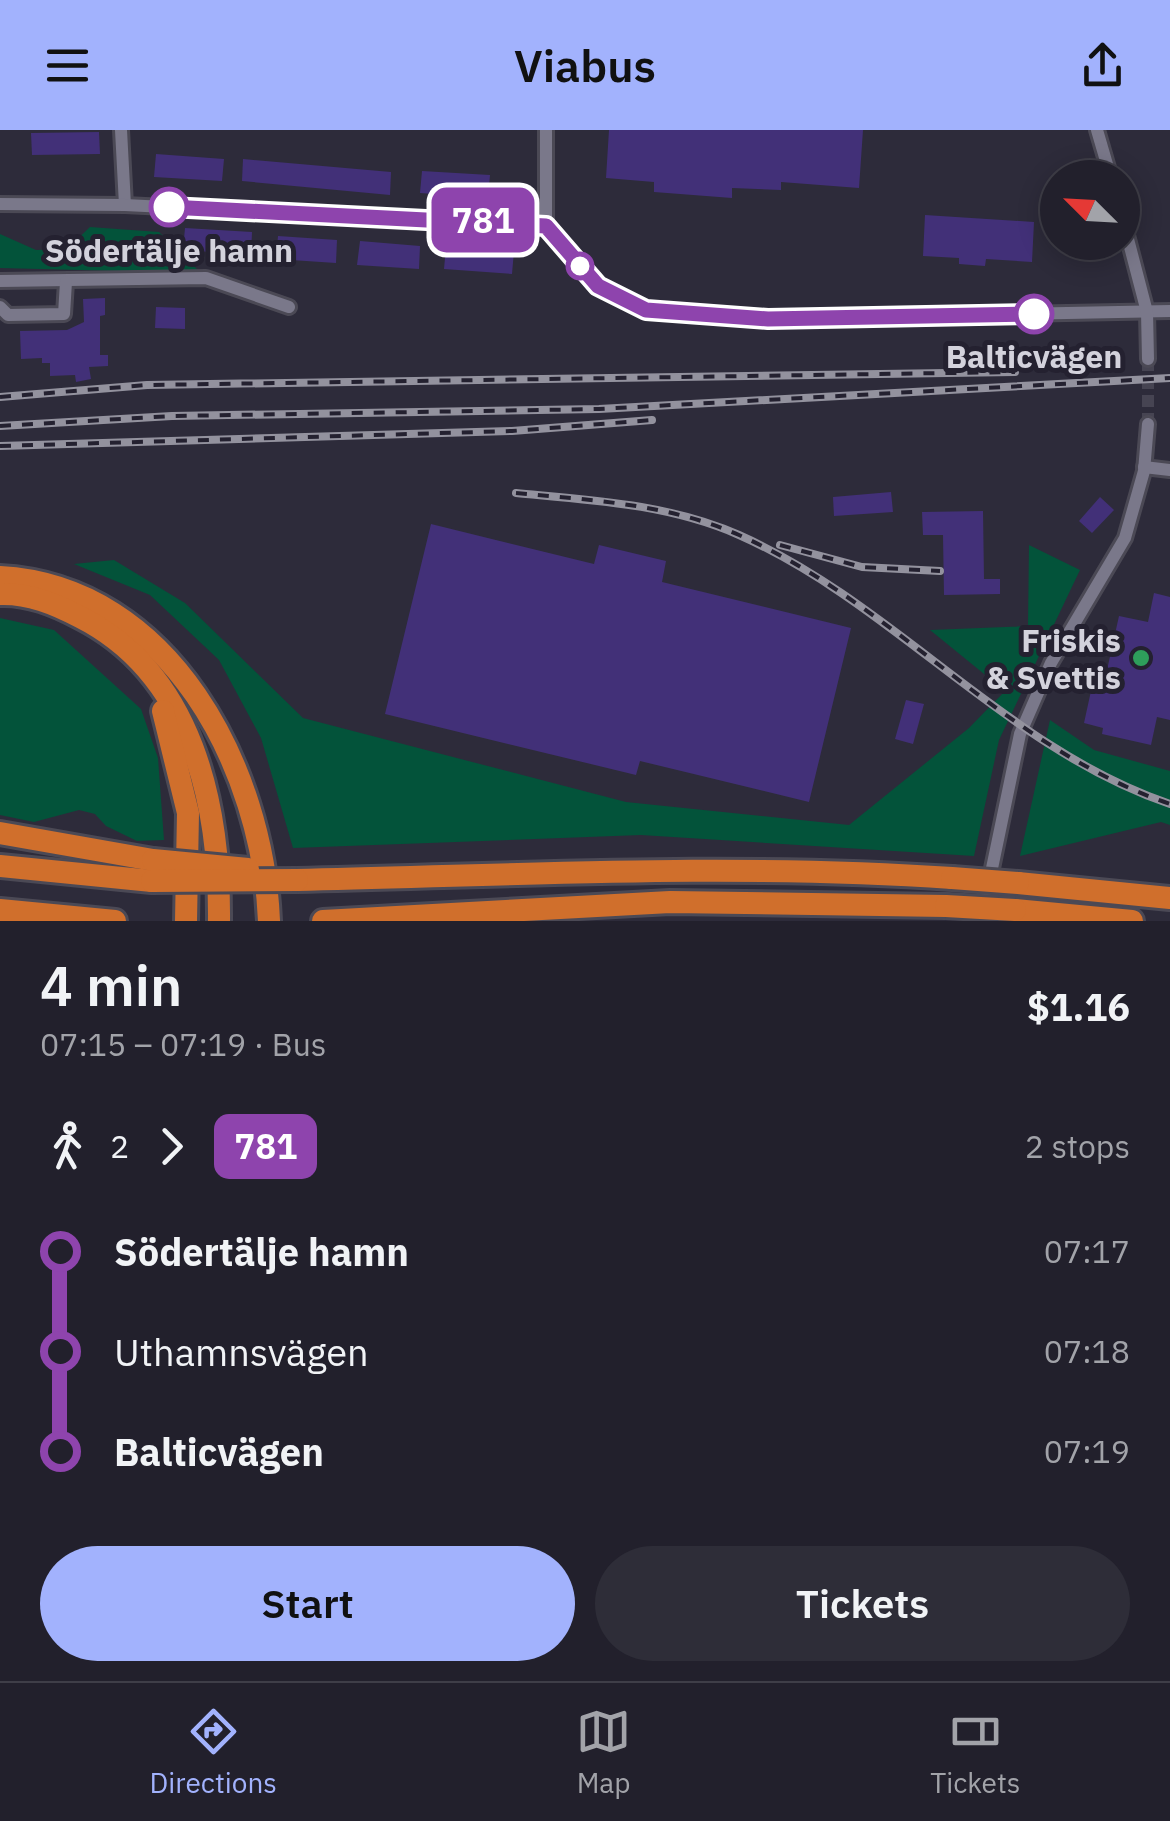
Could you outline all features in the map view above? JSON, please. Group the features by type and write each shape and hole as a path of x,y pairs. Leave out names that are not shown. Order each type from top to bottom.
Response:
{"highway":[{"path":"0,577 21,578 94,603 150,641 200,697 236,774 255,830 269,921"},
{"path":"0,594 46,601 95,624 136,659 170,698 193,744 212,816 219,921"},
{"path":"136,659 168,721 180,767 188,813 186,921"},
{"path":"173,667 206,734 218,775 226,816 233,921"},
{"path":"0,833 152,870"},
{"path":"0,866 333,880 680,868 814,868 1170,898"},
{"path":"323,921 670,902 946,906 1132,921"},
{"path":"0,910 115,921"}],"street":[{"path":"122,130 124,205"},
{"path":"546,130 546,226 598,286 646,310 768,319 1170,311"},
{"path":"1098,130 1106,160"},
{"path":"0,204 124,205 546,226"},
{"path":"1133,260 1146,312 1148,360"},
{"path":"0,281 206,278 289,307"},
{"path":"0,308 8,316 64,314 66,282"},
{"path":"981,921 1020,734 1051,663 1125,538 1144,467 1148,424"},
{"path":"1144,467 1170,470"}],"green space":[{"path":"90,227 159,232 201,273 0,268 0,234 36,250 67,249"},
{"path":"1029,545 1080,570 999,740 974,856 641,835 293,848 261,738 219,660 150,595 74,564 114,560 185,603 303,718 626,802 849,825 969,728 1005,691 930,630 1028,626"},
{"path":"0,618 54,630 141,709 158,758 164,840 137,841 106,826 95,814 79,810 34,822 0,815"},
{"path":"1050,720 1094,750 1170,771 1170,825 1161,822 1020,856"}],"building":[{"path":"609,130 863,130 859,188 781,182 781,190 732,188 732,198 654,192 654,182 606,178"},
{"path":"99,132 100,154 32,155 31,133"},
{"path":"156,154 224,159 222,181 154,177"},
{"path":"243,159 391,172 390,195 242,181"},
{"path":"422,171 490,175 488,198 420,193"},
{"path":"925,215 1034,222 1032,262 986,259 985,266 959,264 959,258 923,256"},
{"path":"185,228 252,232 251,255 183,250"},
{"path":"278,236 337,240 336,263 276,259"},
{"path":"360,241 420,246 419,269 357,265"},
{"path":"446,247 514,251 512,274 444,269"},
{"path":"105,298 105,315 100,316 100,355 108,355 108,366 89,367 91,379 76,382 75,375 50,376 50,363 42,363 42,358 21,359 20,331 67,330 84,322 83,299"},
{"path":"156,307 185,308 185,329 155,328"},
{"path":"891,492 893,512 834,516 833,497"},
{"path":"1100,497 1114,510 1092,533 1079,521"},
{"path":"983,511 984,579 1000,579 1000,594 944,595 943,535 923,535 922,512"},
{"path":"431,524 594,564 599,545 666,561 662,582 851,628 809,802 640,761 636,775 385,714"},
{"path":"1154,593 1170,597 1170,720 1157,717 1151,745 1102,734 1103,728 1084,723 1096,668 1107,670 1119,616 1148,622"},
{"path":"906,700 924,704 913,744 895,739"}],"tunnel":[{"path":"1148,359 1148,424"}],"railway":[{"path":"0,397 147,385 1015,372"},
{"path":"0,426 172,416 599,409 1170,378"},
{"path":"0,446 512,431 652,420"},
{"path":"516,493 657,510 739,535 796,564 849,598 1056,748 1111,779 1170,804"},
{"path":"780,545 862,567 940,571"}],"bus line":[{"name":"781","path":"169,207 476,219 546,226 598,286 646,310 768,319 1034,314"}],"place":[{"name":"Södertälje hamn","path":"169,207"},
{"name":"Balticvägen","path":"1034,314"},
{"name":"Friskis & Svettis","path":"1141,658"}]}
